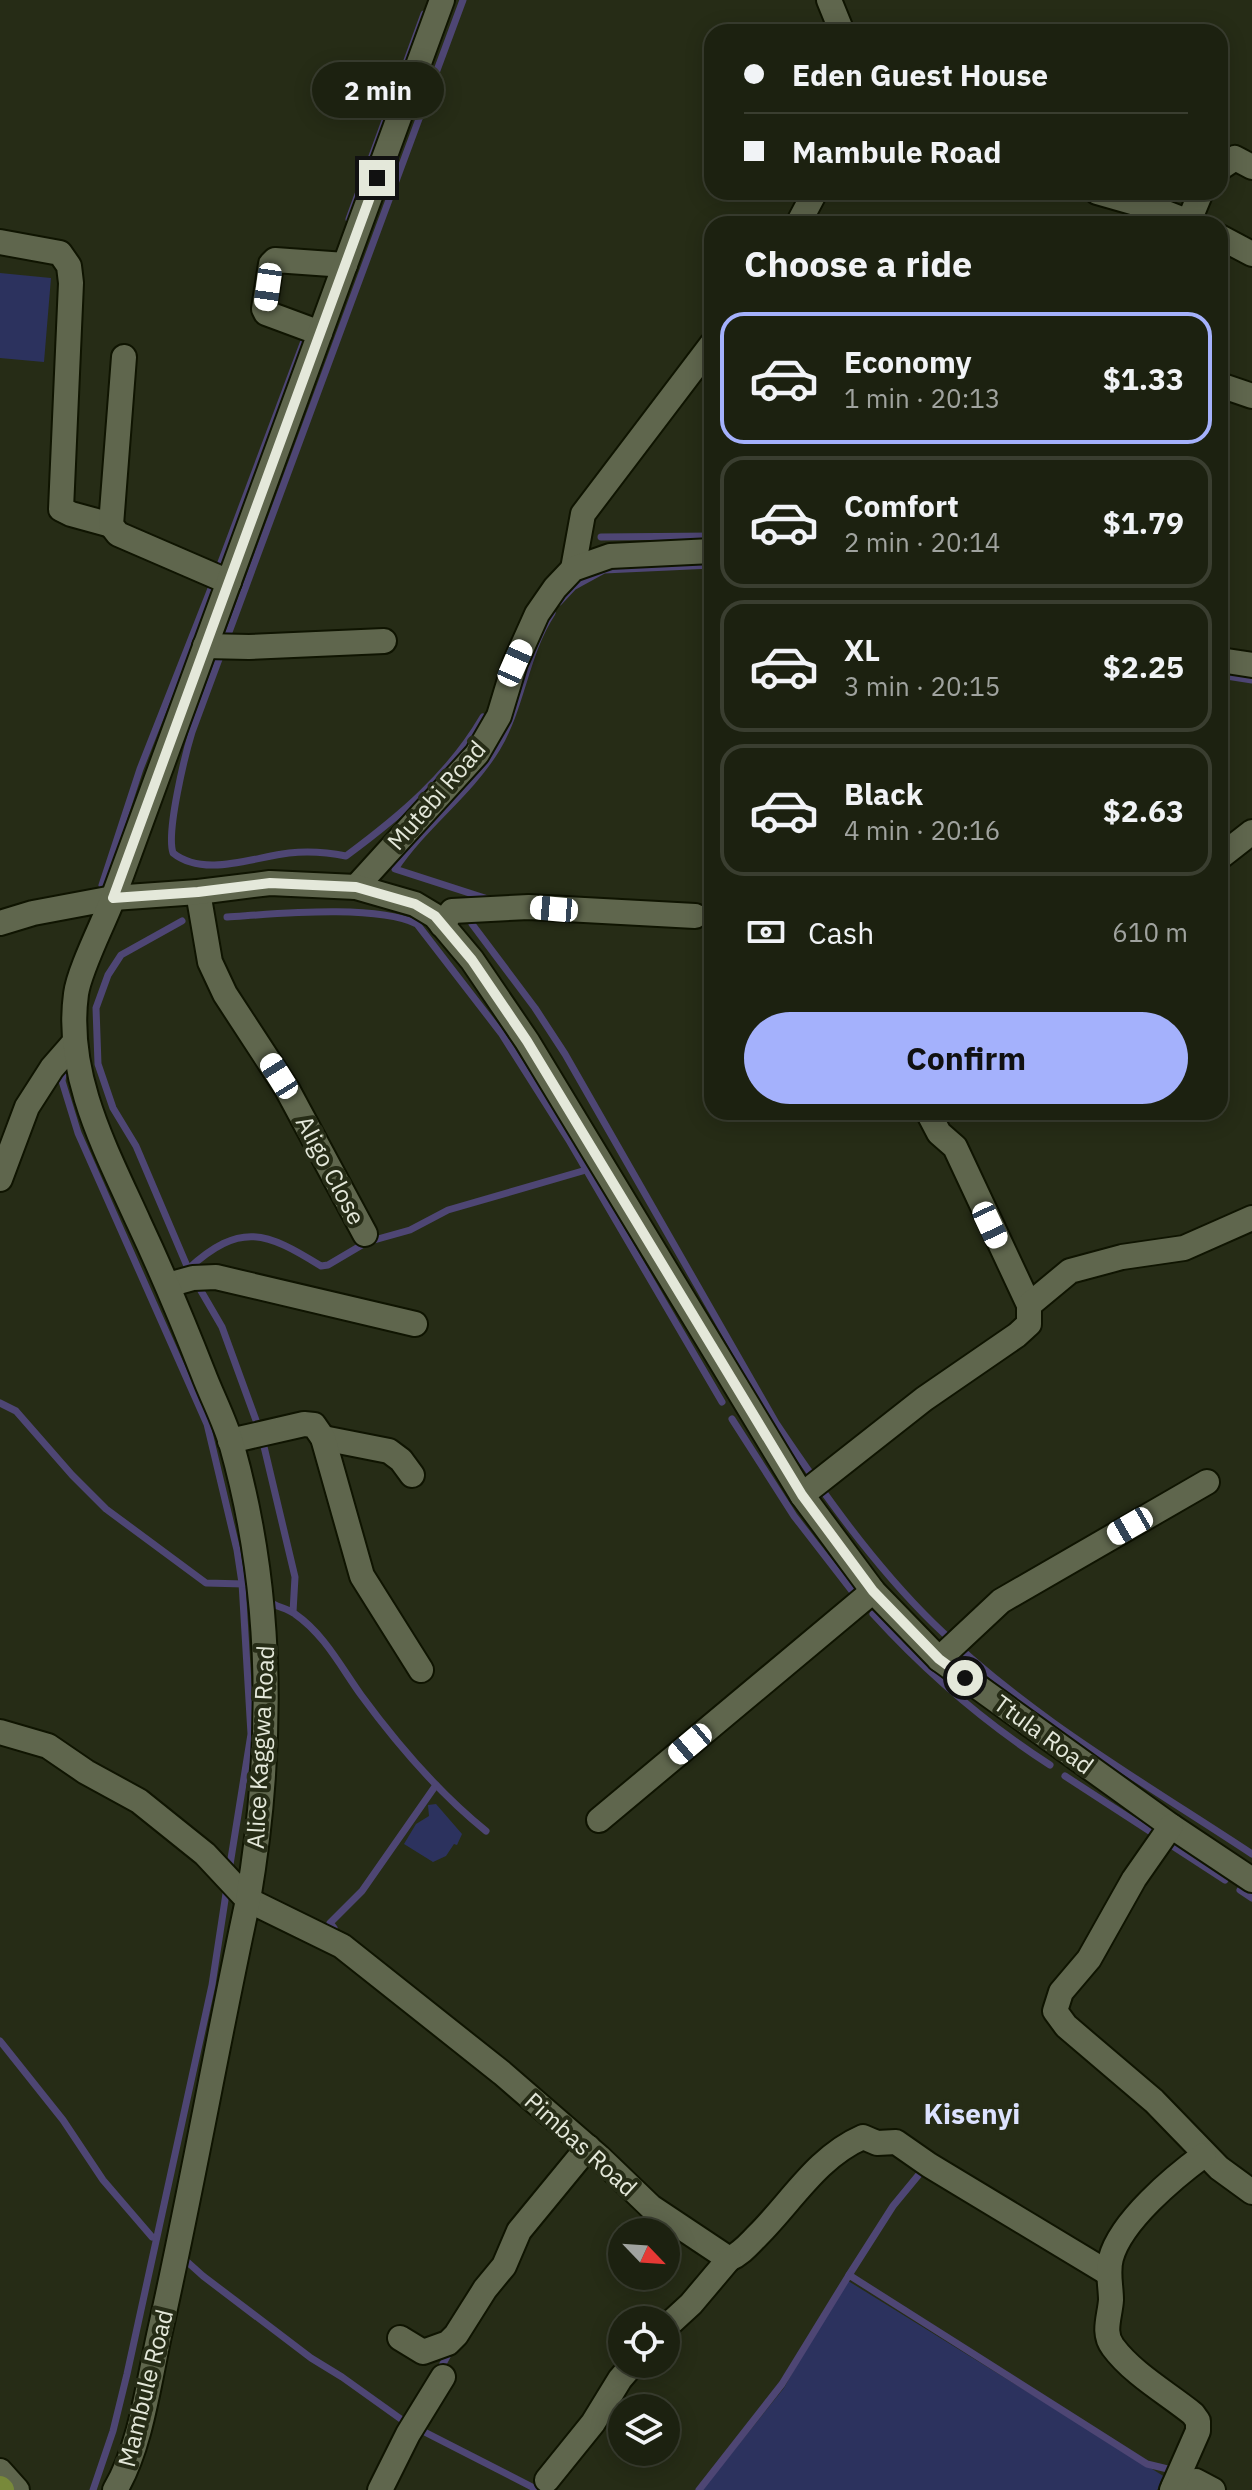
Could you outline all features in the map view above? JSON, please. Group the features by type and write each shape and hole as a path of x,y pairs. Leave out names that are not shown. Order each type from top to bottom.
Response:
{"street":[{"path":"829,0 839,24"},
{"path":"0,1179 27,1107 52,1068 73,1044 76,990 113,898 345,265 435,2"},
{"path":"1228,163 1235,158 1252,167"},
{"path":"1122,200 1171,216"},
{"path":"1228,241 1252,254"},
{"path":"0,242 60,253 69,266 71,283 61,509 111,525 118,534 229,582"},
{"path":"320,333 266,313 271,264 275,260 345,265"},
{"path":"704,355 583,514 573,569 620,555 704,551"},
{"path":"111,525 124,357"},
{"path":"1228,388 1252,396"},
{"name":"Mutebi Road","path":"356,887 477,754 499,716 515,663 537,614 573,569"},
{"path":"205,646 384,641"},
{"path":"1228,661 1252,665"},
{"path":"1228,851 1252,832"},
{"name":"Ttula Road","path":"0,923 33,913 113,898 270,883 356,887 415,904 435,916 472,960 527,1041 802,1495 873,1591 939,1659 1171,1826 1252,1880"},
{"name":"Aligo Close","path":"198,892 210,962 225,994 287,1089 365,1234"},
{"path":"442,925 452,911 529,907 695,916"},
{"name":"Alice Kaggwa Road","path":"73,1044 81,1083 99,1136 168,1285 230,1441 250,1516 265,1628 265,1760 256,1855 170,2284"},
{"path":"802,1495 924,1399 1029,1324 1029,1305 955,1147 939,1133 932,1120"},
{"path":"1029,1305 1070,1271 1122,1257 1184,1248 1252,1218"},
{"path":"168,1285 193,1278 216,1277 415,1324"},
{"path":"230,1441 304,1424 314,1425 323,1438 362,1576 421,1670"},
{"path":"323,1438 389,1451 401,1460 412,1475"},
{"path":"939,1659 1001,1601 1207,1482"},
{"path":"599,1820 873,1591"},
{"path":"0,1732 48,1746 86,1772 139,1801 205,1854 248,1900"},
{"path":"1171,1826 1134,1879 1089,1959 1061,1992 1055,2011 1066,2026 1179,2125 1204,2155 1252,2192"},
{"name":"Pimbas Road","path":"248,1900 342,1946 480,2055 588,2147 651,2207 729,2259"},
{"path":"680,2314 729,2259 738,2255 775,2218 821,2164 863,2137 877,2143 896,2142 1108,2273"},
{"path":"400,2338 423,2352 448,2343 504,2266 519,2231 588,2147"},
{"path":"1173,2488 1198,2431 1198,2421 1130,2365 1112,2346 1107,2335 1111,2300 1108,2273 1111,2256 1119,2240 1146,2205 1204,2155"},
{"name":"Mambule Road","path":"115,2490 137,2433 170,2284"},
{"path":"380,2490 412,2426 443,2377"},
{"path":"547,2480 593,2423 621,2378"},
{"path":"0,2471 17,2490"},
{"path":"1173,2488 1196,2481 1213,2490"}],"shaded area":[{"path":"0,273 51,278 44,362 0,358"},
{"path":"436,1804 462,1834 457,1845 454,1844 446,1856 433,1862 404,1844 416,1824 429,1816 428,1805"},
{"path":"845,2279 1165,2477 1157,2490 702,2490 784,2388"}],"waterway":[{"path":"463,0 192,732 174,812 173,853 185,860 214,865 296,852 346,856 385,826 439,776 483,717"},
{"path":"349,219 424,14"},
{"path":"220,565 304,341"},
{"path":"601,537 704,536"},
{"path":"559,602 573,587 604,570 704,565"},
{"path":"102,885 140,769 212,586"},
{"path":"491,900 395,869 486,765 497,748 536,645 552,613"},
{"path":"1228,676 1252,680"},
{"path":"227,917 351,912 399,918 417,924 501,1033 570,1142 722,1402"},
{"path":"182,921 121,955 108,975 96,1008 98,1064 113,1108 136,1146 190,1273"},
{"path":"472,924 565,1054 776,1423 869,1552 933,1623 1007,1688 1086,1746 1252,1854"},
{"path":"64,1067 62,1081 78,1133 207,1424 237,1550 242,1583 251,1734 229,1871"},
{"path":"188,1269 223,1244 254,1237 269,1239 321,1266 328,1265 367,1242 410,1230 448,1210 586,1170"},
{"path":"197,1284 222,1327 261,1434 295,1577 293,1612"},
{"path":"0,1403 16,1411 106,1509 206,1583 244,1584"},
{"path":"732,1419 794,1516 856,1596"},
{"path":"268,1601 292,1612 315,1631 404,1750 452,1801 486,1831"},
{"path":"873,1614 913,1656 957,1695 1002,1732 1050,1765"},
{"path":"1065,1776 1225,1880"},
{"path":"334,1928 330,1923 362,1891 436,1785"},
{"path":"93,2490 113,2431 127,2374 212,1985 227,1887"},
{"path":"1240,1890 1252,1898"},
{"path":"0,2041 63,2120 103,2180 152,2237"},
{"path":"849,2275 893,2206 927,2169"},
{"path":"183,2258 311,2358 405,2422 538,2490"},
{"path":"699,2490 782,2384 849,2275 1147,2464 1176,2471"},
{"path":"438,2373 451,2349"}],"district":[{"name":"Kisenyi","path":"972,2113"}],"route":[{"path":"377,178 113,898 270,883 356,887 415,904 435,916 472,960 527,1041 802,1495 873,1591 939,1659 965,1678"}]}
